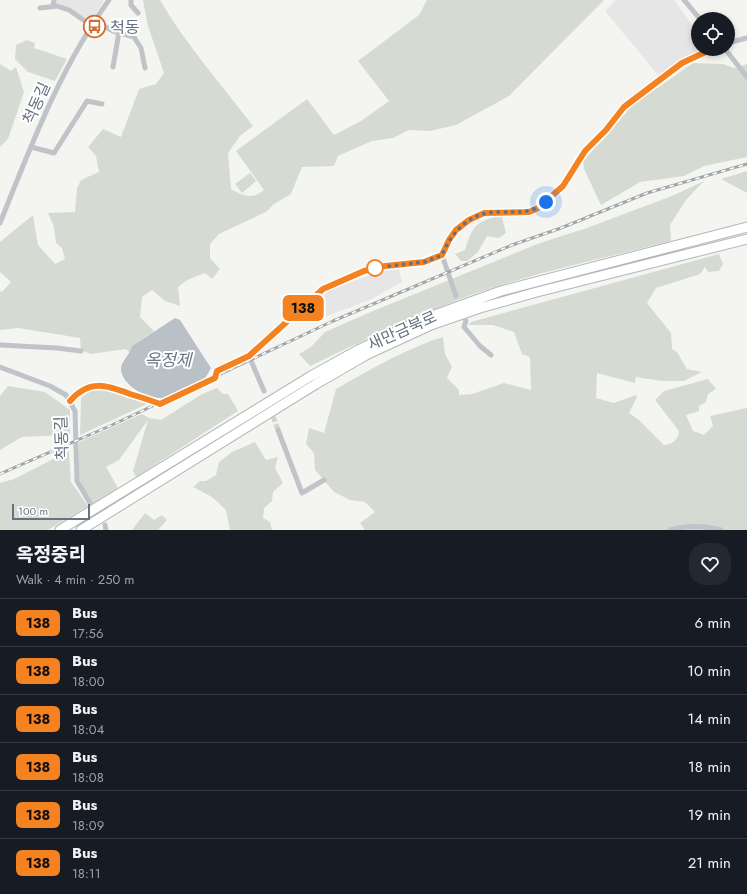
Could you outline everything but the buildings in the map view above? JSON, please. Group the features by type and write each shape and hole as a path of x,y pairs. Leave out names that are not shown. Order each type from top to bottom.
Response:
{"highway":[{"name":"새만금북로","path":"60,530 79,518 90,507 311,376 358,350 421,320 502,291 747,227"},
{"name":"새만금북로","path":"84,528 328,377 366,355 431,326 480,308 537,292 747,239"}],"street":[{"path":"53,6 54,0"},
{"name":"척동길","path":"0,223 57,87 109,0"},
{"path":"131,0 131,5 138,13"},
{"path":"684,0 694,12"},
{"path":"40,8 53,6 69,10 94,23 134,37 141,48 145,68"},
{"path":"113,67 119,32"},
{"path":"735,41 747,38"},
{"path":"70,401 78,392 92,386 103,386 116,388 160,404 215,378 217,371 249,356 323,289 364,271 385,266 424,262 442,255 449,240 456,230 469,220 484,213 529,212 538,208 563,186 585,151 606,130 624,107 682,63 697,56"},
{"path":"730,56 747,77"},
{"path":"31,147 54,153 87,101 102,104"},
{"path":"442,255 456,296"},
{"path":"465,319 466,321 464,327 480,346 490,355"},
{"path":"0,345 56,348 81,352"},
{"path":"249,356 264,391"},
{"name":"척동길","path":"0,367 50,386 66,394 75,411 77,481 90,507"},
{"path":"278,430 302,493 324,480"},
{"path":"670,530 691,526 710,527 721,530"}],"shaded area":[{"path":"55,0 104,0 91,22 55,4"},
{"path":"143,0 160,0 181,33 253,126 240,136 228,153 231,189 240,194 251,196 264,190 236,151 307,99 334,135 361,121 389,101 358,61 419,15 427,0 604,0 509,96 456,125 430,131 409,130 393,138 372,141 338,156 334,166 302,167 291,194 274,204 266,212 219,234 210,244 210,258 220,269 212,279 205,273 187,280 178,287 180,306 165,301 152,290 142,297 140,317 154,331 132,346 130,353 126,349 91,354 81,350 80,338 18,328 0,330 0,291 2,292 11,282 0,272 0,242 33,215 38,245 55,264 65,259 62,248 56,243 54,227 48,213 75,212 77,188 81,180 99,172 96,156 88,147 103,129 121,137 139,89 156,84 164,73 148,26"},
{"path":"616,0 674,0 691,23 692,56 659,76 605,11"},
{"path":"27,40 35,43 34,48 67,59 55,81 28,72 15,59 16,45"},
{"path":"693,63 723,64 734,68 747,64 747,157 704,166 684,176 640,182 601,205 584,169 583,161 633,105"},
{"path":"0,64 11,71 16,67 24,92 8,139 0,147"},
{"path":"747,171 747,193 721,179"},
{"path":"250,173 256,181 242,193 235,184"},
{"path":"704,181 686,200 670,225 671,241 540,274 488,289 404,322 310,366 299,354 311,347 325,332 373,311 540,243 584,229 672,196"},
{"path":"494,217 502,217 506,233 499,238 487,236 478,252 467,261 461,261 455,254 465,250 471,233 477,225"},
{"path":"719,254 723,264 719,271 708,272 705,267 700,274 656,288 647,303 671,333 672,349 677,352 687,369 702,372 684,381 661,381 636,377 635,383 597,373 596,398 614,403 636,395 637,397 629,413 639,420 664,445 670,444 674,441 678,437 679,431 655,400 664,391 708,379 716,389 708,394 706,402 699,406 699,411 686,415 693,431 704,435 713,426 710,416 747,408 747,530 365,530 360,523 375,512 365,502 350,500 334,492 315,470 314,453 306,444 309,428 324,433 336,389 375,367 415,347 443,337 445,354 452,367 447,378 459,390 459,395 472,394 504,383 531,390 530,357 522,354 514,332 493,325 469,325 471,322"},
{"path":"399,269 402,282 372,299 308,323 304,317 329,290 381,271"},
{"path":"8,386 45,392 70,410 70,435 22,437 0,450 0,396"},
{"path":"94,388 107,389 147,404 80,435 81,398"},
{"path":"217,388 223,394 228,394 238,411 136,477 133,471 148,420 119,460 106,467 118,488 92,504 79,480 79,442 142,414 149,418 161,420 202,394"},
{"path":"255,442 266,460 278,457 275,468 283,483 273,492 272,501 264,508 263,518 270,522 272,530 230,530 226,510 212,497 193,487 200,481 206,481 216,475 219,462 232,452"},
{"path":"69,451 71,482 88,506 48,530 0,530 0,483 14,479"},
{"path":"145,513 154,520 162,515 167,520 158,530 132,530"}],"water":[{"name":"옥정제","path":"175,318 180,320 211,368 205,378 162,398 156,398 143,394 126,381 121,370 122,364 132,346"}],"tunnel":[{"path":"271,410 278,430"}],"railway":[{"path":"0,474 112,425 333,321 512,245 561,228 647,193 747,164"}],"bus line":[{"name":"138","path":"70,401 78,392 92,386 103,386 116,388 160,404 215,378 217,371 249,356 323,289 364,271 385,266 424,262 442,255 449,240 456,230 469,220 484,213 529,212 538,208 563,186 585,151 606,130 624,107 682,63 697,56"}],"place":[{"name":"척동","path":"95,27"}],"route":[{"path":"375,268 424,262 442,255 449,240 456,230 469,220 484,213 529,212 546,202"}]}
